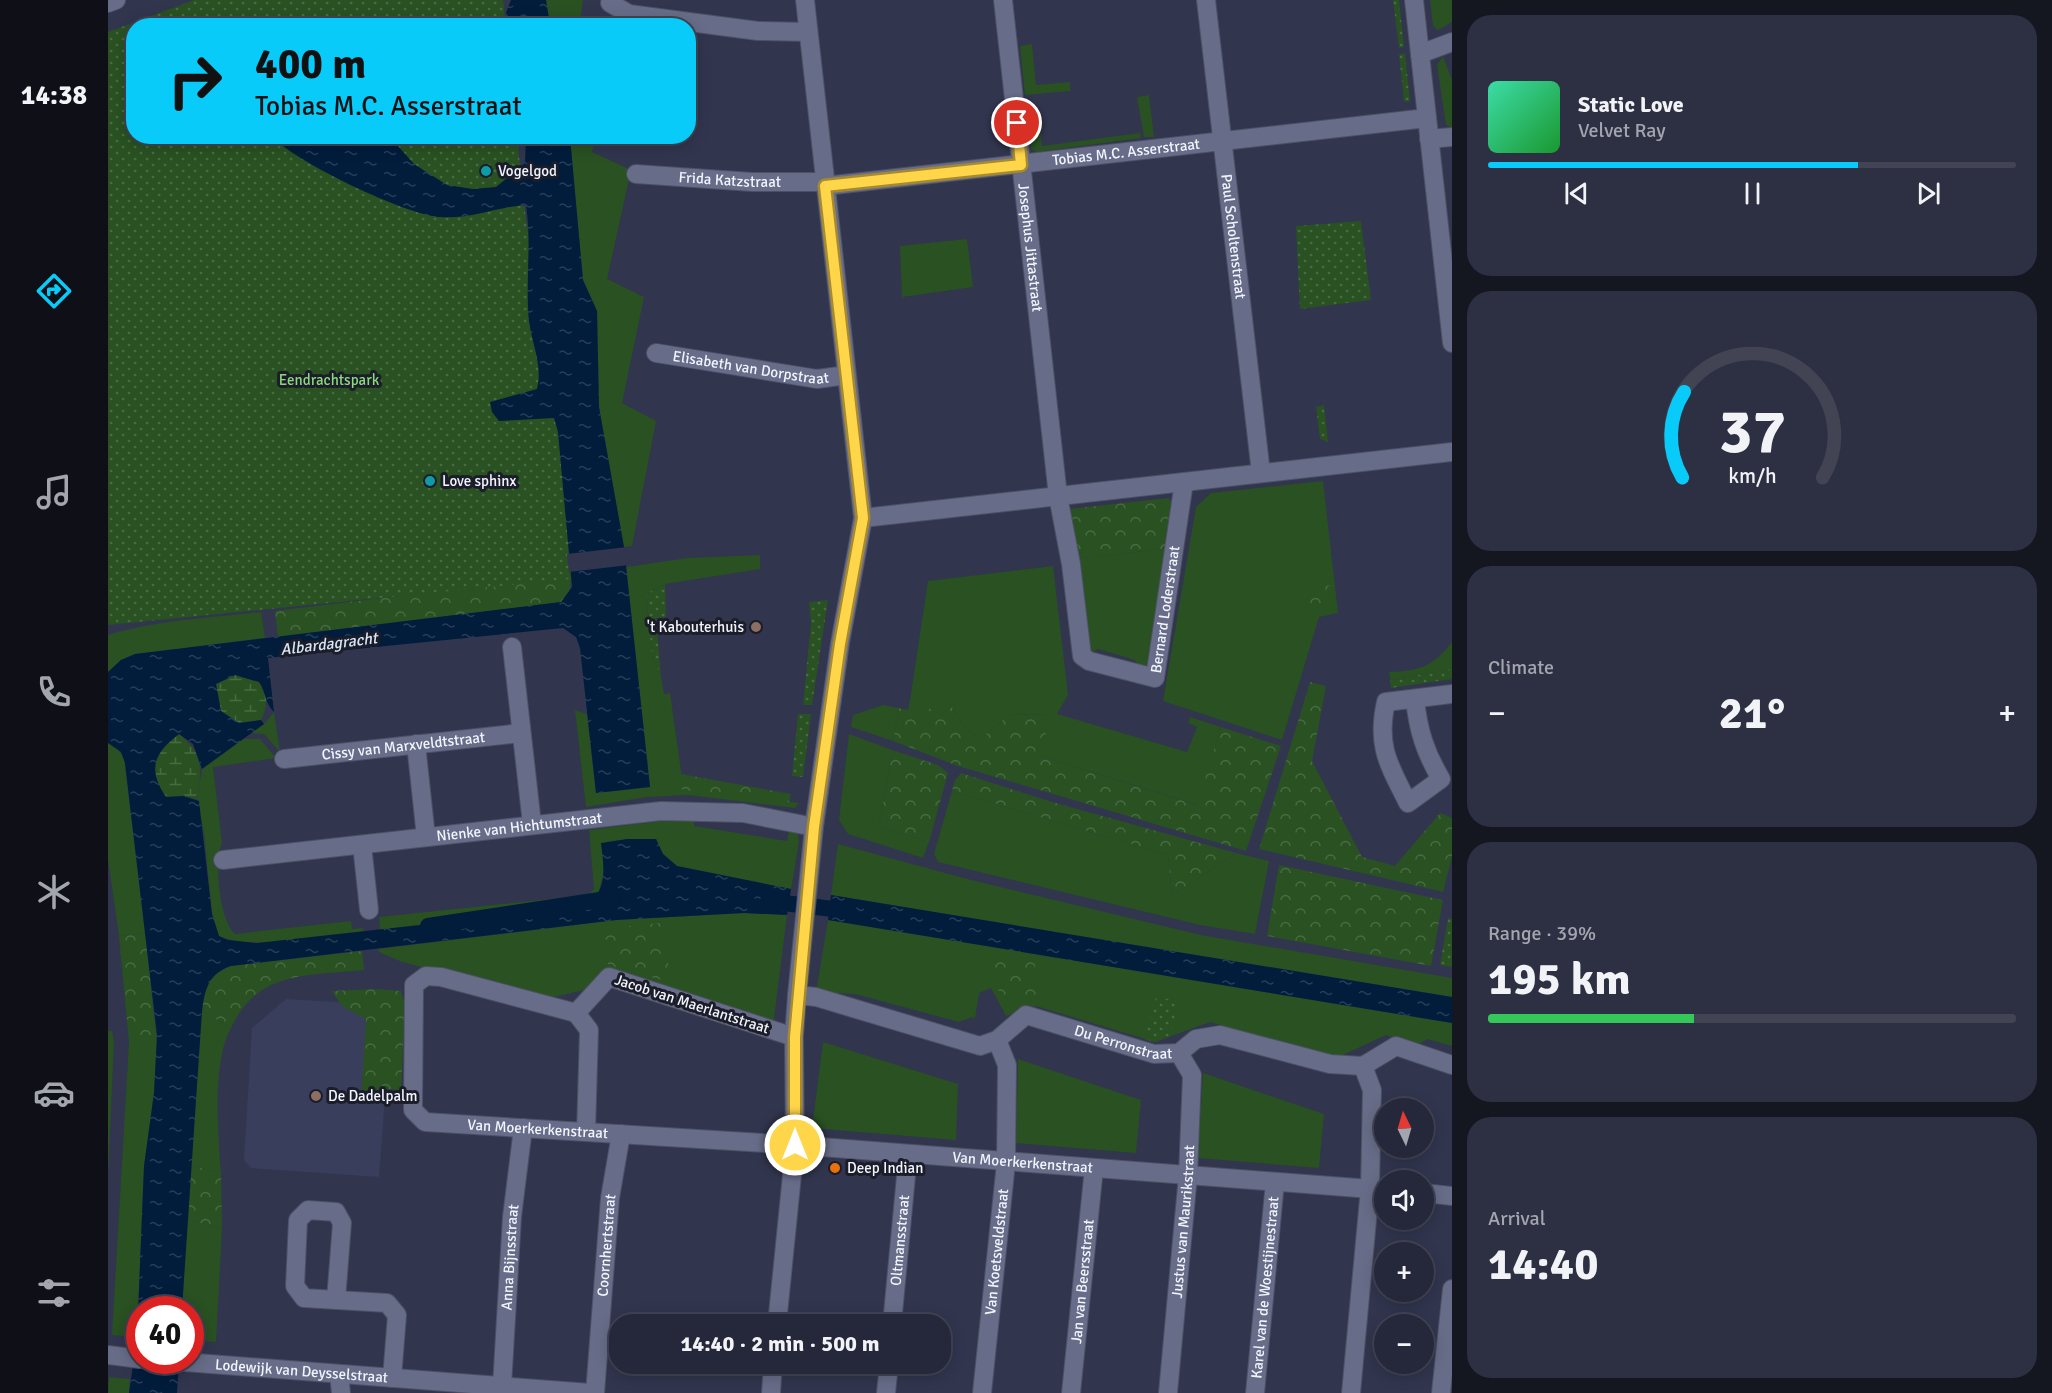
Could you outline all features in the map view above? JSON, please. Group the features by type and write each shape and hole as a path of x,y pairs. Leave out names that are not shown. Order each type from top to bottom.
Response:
{"street":[{"path":"108,3 116,0"},
{"path":"778,1314 795,1145 797,995 814,827 840,644 863,518 805,0"},
{"name":"Josephus Jittastraat","path":"1003,0 1058,496"},
{"name":"Paul Scholtenstraat","path":"1206,0 1260,473"},
{"path":"1414,0 1452,344"},
{"path":"610,3 629,14 659,18"},
{"path":"696,23 758,31 808,32"},
{"path":"1420,54 1452,42"},
{"name":"Tobias M.C. Asserstraat","path":"825,184 1222,143 1427,118"},
{"path":"1429,139 1452,137"},
{"name":"Frida Katzstraat","path":"636,174 752,182 825,184"},
{"name":"Elisabeth van Dorpstraat","path":"656,353 817,379 847,375"},
{"path":"863,518 1452,452"},
{"name":"Bernard Loderstraat","path":"1058,496 1071,564 1082,656 1089,661 1155,678 1184,482"},
{"path":"512,647 532,824"},
{"path":"1415,699 1417,725 1425,752 1441,779 1408,803 1388,765 1380,728 1386,702 1452,694"},
{"name":"Cissy van Marxveldtstraat","path":"284,759 521,733"},
{"path":"416,744 426,837"},
{"name":"Nienke van Hichtumstraat","path":"223,860 532,824 682,811 743,813 814,827"},
{"path":"362,845 369,910"},
{"name":"Van Moerkerkenstraat","path":"576,1013 441,977 426,976 414,985 413,1110 425,1122 795,1145 1006,1163 1374,1189"},
{"name":"Jacob van Maerlantstraat","path":"576,1013 609,977 795,1037"},
{"path":"797,995 816,997 980,1046 998,1040"},
{"path":"576,1013 589,1030 586,1132"},
{"name":"Du Perronstraat","path":"998,1040 1026,1015 1154,1054 1179,1053 1196,1039 1220,1035 1330,1064 1363,1066"},
{"name":"Van Koetsveldstraat","path":"982,1393 1006,1163 1007,1065 998,1040"},
{"path":"1376,1170 1372,1090 1363,1066 1396,1046 1452,1065"},
{"name":"Justus van Maurikstraat","path":"1168,1393 1188,1175 1192,1075 1179,1053"},
{"name":"Anna Bijnsstraat","path":"502,1386 512,1217 523,1128"},
{"name":"Coornhertstraat","path":"595,1393 610,1198 621,1134"},
{"name":"Oltmansstraat","path":"893,1314 909,1155"},
{"name":"Jan van Beersstraat","path":"1071,1393 1094,1168"},
{"name":"Karel van de Woestijnestraat","path":"1255,1393 1275,1182"},
{"path":"1434,1194 1452,1196"},
{"path":"336,1300 342,1223 336,1212 308,1210 298,1220 295,1286 304,1298 336,1300 387,1303 397,1315 392,1378"},
{"path":"1351,1393 1374,1213"},
{"path":"1441,1393 1452,1289"},
{"path":"108,1355 126,1357"},
{"name":"Lodewijk van Deysselstraat","path":"204,1365 590,1393"},
{"path":"339,1374 341,1393"},
{"path":"771,1393 772,1374"},
{"path":"886,1393 888,1374"}],"shaded area":[{"name":"De Dadelpalm","path":"286,999 370,1004 390,1031 379,1177 251,1168 244,1160 252,1028"}],"green space":[{"name":"Eendrachtspark","path":"194,0 503,0 505,18 146,18"},
{"path":"546,0 583,0 580,18 549,18"},
{"path":"1393,0 1399,0 1404,47 1399,48"},
{"path":"1430,0 1452,0 1452,22 1438,30 1433,26"},
{"name":"Eendrachtspark","path":"126,25 126,144 518,144 526,221 589,577 108,625 108,32"},
{"path":"1032,44 1036,85 1070,82 1070,91 1025,95 1020,46"},
{"path":"1405,53 1410,101 1404,102 1399,54"},
{"path":"1443,56 1452,80 1452,128 1446,125 1437,65"},
{"path":"1149,95 1154,137 1144,137 1137,97"},
{"path":"1038,109 1042,146 1140,133 1141,138 1036,152 1031,149 1027,110"},
{"path":"571,144 594,144 592,152 631,170 607,279 644,297 622,403 656,421 632,546 624,547 599,407 597,311 583,280"},
{"path":"1361,221 1371,300 1300,309 1296,226"},
{"path":"967,239 973,287 902,297 900,246"},
{"path":"1324,405 1328,442 1320,439 1316,407"},
{"path":"1323,481 1338,613 1319,617 1282,740 1163,701 1196,507 1211,493"},
{"path":"1168,498 1175,505 1171,548 1073,559 1069,509"},
{"path":"1171,548 1153,665 1139,668 1135,660 1098,649 1090,654 1073,559"},
{"path":"760,555 760,569 665,584 646,594 652,656 661,676 664,694 670,693 683,785 799,803 795,808 688,795 647,797 586,807 575,710 587,714 596,793 650,787 626,567 688,558"},
{"path":"1053,566 1068,695 1057,714 1187,752 1197,727 1188,723 1190,717 1221,727 1198,805 1034,754 1056,714 1009,715 979,740 963,725 947,699 920,715 910,700 928,581"},
{"path":"572,575 569,595 562,602 278,637 275,611"},
{"path":"665,584 666,617 656,618 661,676 652,656 646,594"},
{"path":"1310,584 1333,586 1325,606 1306,617"},
{"path":"828,600 812,705 803,705 811,623 809,602"},
{"path":"261,612 265,638 135,654 121,660 108,672 108,635 164,623"},
{"path":"1452,642 1452,669 1390,680 1389,672 1425,666 1439,657"},
{"path":"1452,669 1452,679 1391,688 1390,680"},
{"path":"235,675 259,682 262,687 266,701 261,720 239,723 221,711 216,684"},
{"path":"1310,682 1326,686 1312,761 1362,857 1395,866 1440,813 1452,818 1452,857 1443,892 1259,849"},
{"path":"947,699 963,725 979,740 1009,715 1057,714 1034,754 1197,805 1221,727 1281,746 1246,851 958,766 893,741 899,708 908,710 910,700 920,714"},
{"path":"883,705 899,708 893,741 851,727 853,715"},
{"path":"274,712 280,752 264,734 251,733 264,724"},
{"path":"798,714 811,714 803,777 792,776"},
{"path":"179,734 193,749 199,763 200,779 197,799 183,796 166,797 156,778 156,762 159,755"},
{"path":"849,734 895,751 891,759 879,826 929,842 923,858 848,834 839,820"},
{"path":"242,739 260,739 276,758 213,767 222,843 218,876 222,904 230,927 235,934 351,921 352,929 363,928 364,932 270,942 233,940 219,936 212,914 204,832 197,799 202,769"},
{"path":"108,743 115,746 124,758 145,933 119,936 108,859"},
{"path":"895,751 938,765 948,773 929,842 879,826 891,759"},
{"path":"961,773 1052,802 1236,853 1172,896 1168,855 952,791 955,780"},
{"path":"681,774 791,794 789,802 682,790"},
{"path":"952,791 1168,855 1172,896 1236,853 1269,861 1255,934 1200,925 938,862 934,854"},
{"path":"694,817 694,826 787,841 789,829 798,833 799,842 791,889 677,866 663,854 656,839 604,871 598,895 581,907 380,931 379,917 588,895 594,889 589,830"},
{"path":"838,844 975,881 1201,935 1452,978 1452,997 831,895"},
{"path":"1279,865 1443,900 1431,966 1267,936"},
{"path":"744,913 787,915 772,1034 606,985 545,999 402,962 379,952 378,949 616,920"},
{"path":"1448,918 1452,919 1452,967 1440,965"},
{"path":"828,920 1452,1023 1452,1046 1427,1039 1418,1045 1386,1035 1332,1060 1210,1022 1155,1042 1036,1006 1006,1016 991,988 979,993 975,1019 972,1017 959,1022 855,994 816,992"},
{"path":"661,923 657,941 670,955 665,981 608,965 607,940 590,930"},
{"path":"145,933 157,1042 129,1042 119,936"},
{"path":"362,951 364,970 287,979 270,986 255,995 242,1009 231,1028 202,1011 209,983 217,973 231,966"},
{"path":"994,952 1037,958 1033,974 1041,998 1005,1000 992,981"},
{"path":"376,989 401,991 405,1005 401,1090 386,1089 385,1101 361,1099 366,1019 342,1006 332,991"},
{"path":"1156,997 1180,1001 1170,1036 1155,1042 1144,1039"},
{"path":"202,1011 231,1028 225,1042 219,1079 218,1119 221,1173 191,1165"},
{"path":"108,1031 112,1031 114,1042 108,1176"},
{"path":"129,1042 157,1042 154,1093 144,1166 139,1296 126,1296 126,1336 112,1335"},
{"path":"823,1042 958,1084 956,1140 812,1128"},
{"path":"1018,1059 1141,1100 1136,1153 1016,1143"},
{"path":"1203,1073 1324,1114 1319,1168 1198,1158"},
{"path":"191,1165 221,1173 222,1229 187,1219"},
{"path":"187,1219 222,1229 216,1342 204,1341 204,1296 183,1296"},
{"path":"109,1377 130,1379 129,1393 108,1393"}],"water":[{"path":"511,0 546,0 549,18 509,18 506,13"},
{"name":"Albardagracht","path":"281,144 396,144 414,164 447,185 473,189 496,187 525,163 526,144 571,144 583,280 597,311 599,407 624,547 650,787 596,793 580,648 576,637 563,628 268,658 274,712 259,682 235,675 216,684 221,711 239,723 261,720 264,724 202,769 193,744 179,734 164,748 156,762 156,778 166,797 183,796 199,801 212,914 219,936 228,940 257,943 581,907 596,895 603,880 601,843 627,839 656,839 663,854 677,866 791,889 787,915 744,913 616,920 231,966 223,969 217,973 206,989 202,1011 183,1296 139,1296 144,1166 154,1093 157,1035 125,763 121,752 108,743 108,672 121,660 135,654 561,602 572,587 558,432 554,418 499,421 492,412 490,402 537,389 539,380 538,363 529,321 526,205 452,217 424,214 352,186 304,160"},
{"path":"831,895 1452,997 1452,1023 828,920"},
{"path":"132,1374 178,1374 177,1393 129,1393"}],"pier":[{"path":"627,547 629,565 569,572 567,554"}],"waterway":[{"path":"428,926 613,898"},
{"path":"768,901 849,911"}],"place":[{"name":"Vogelgod","path":"486,171"},
{"name":"Love sphinx","path":"430,481"},
{"name":"'t Kabouterhuis","path":"756,627"},
{"name":"De Dadelpalm","path":"316,1096"},
{"name":"Deep Indian","path":"835,1168"}],"route":[{"path":"795,1145 797,995 814,827 840,644 863,518 825,186 1021,165 1017,123"}]}
